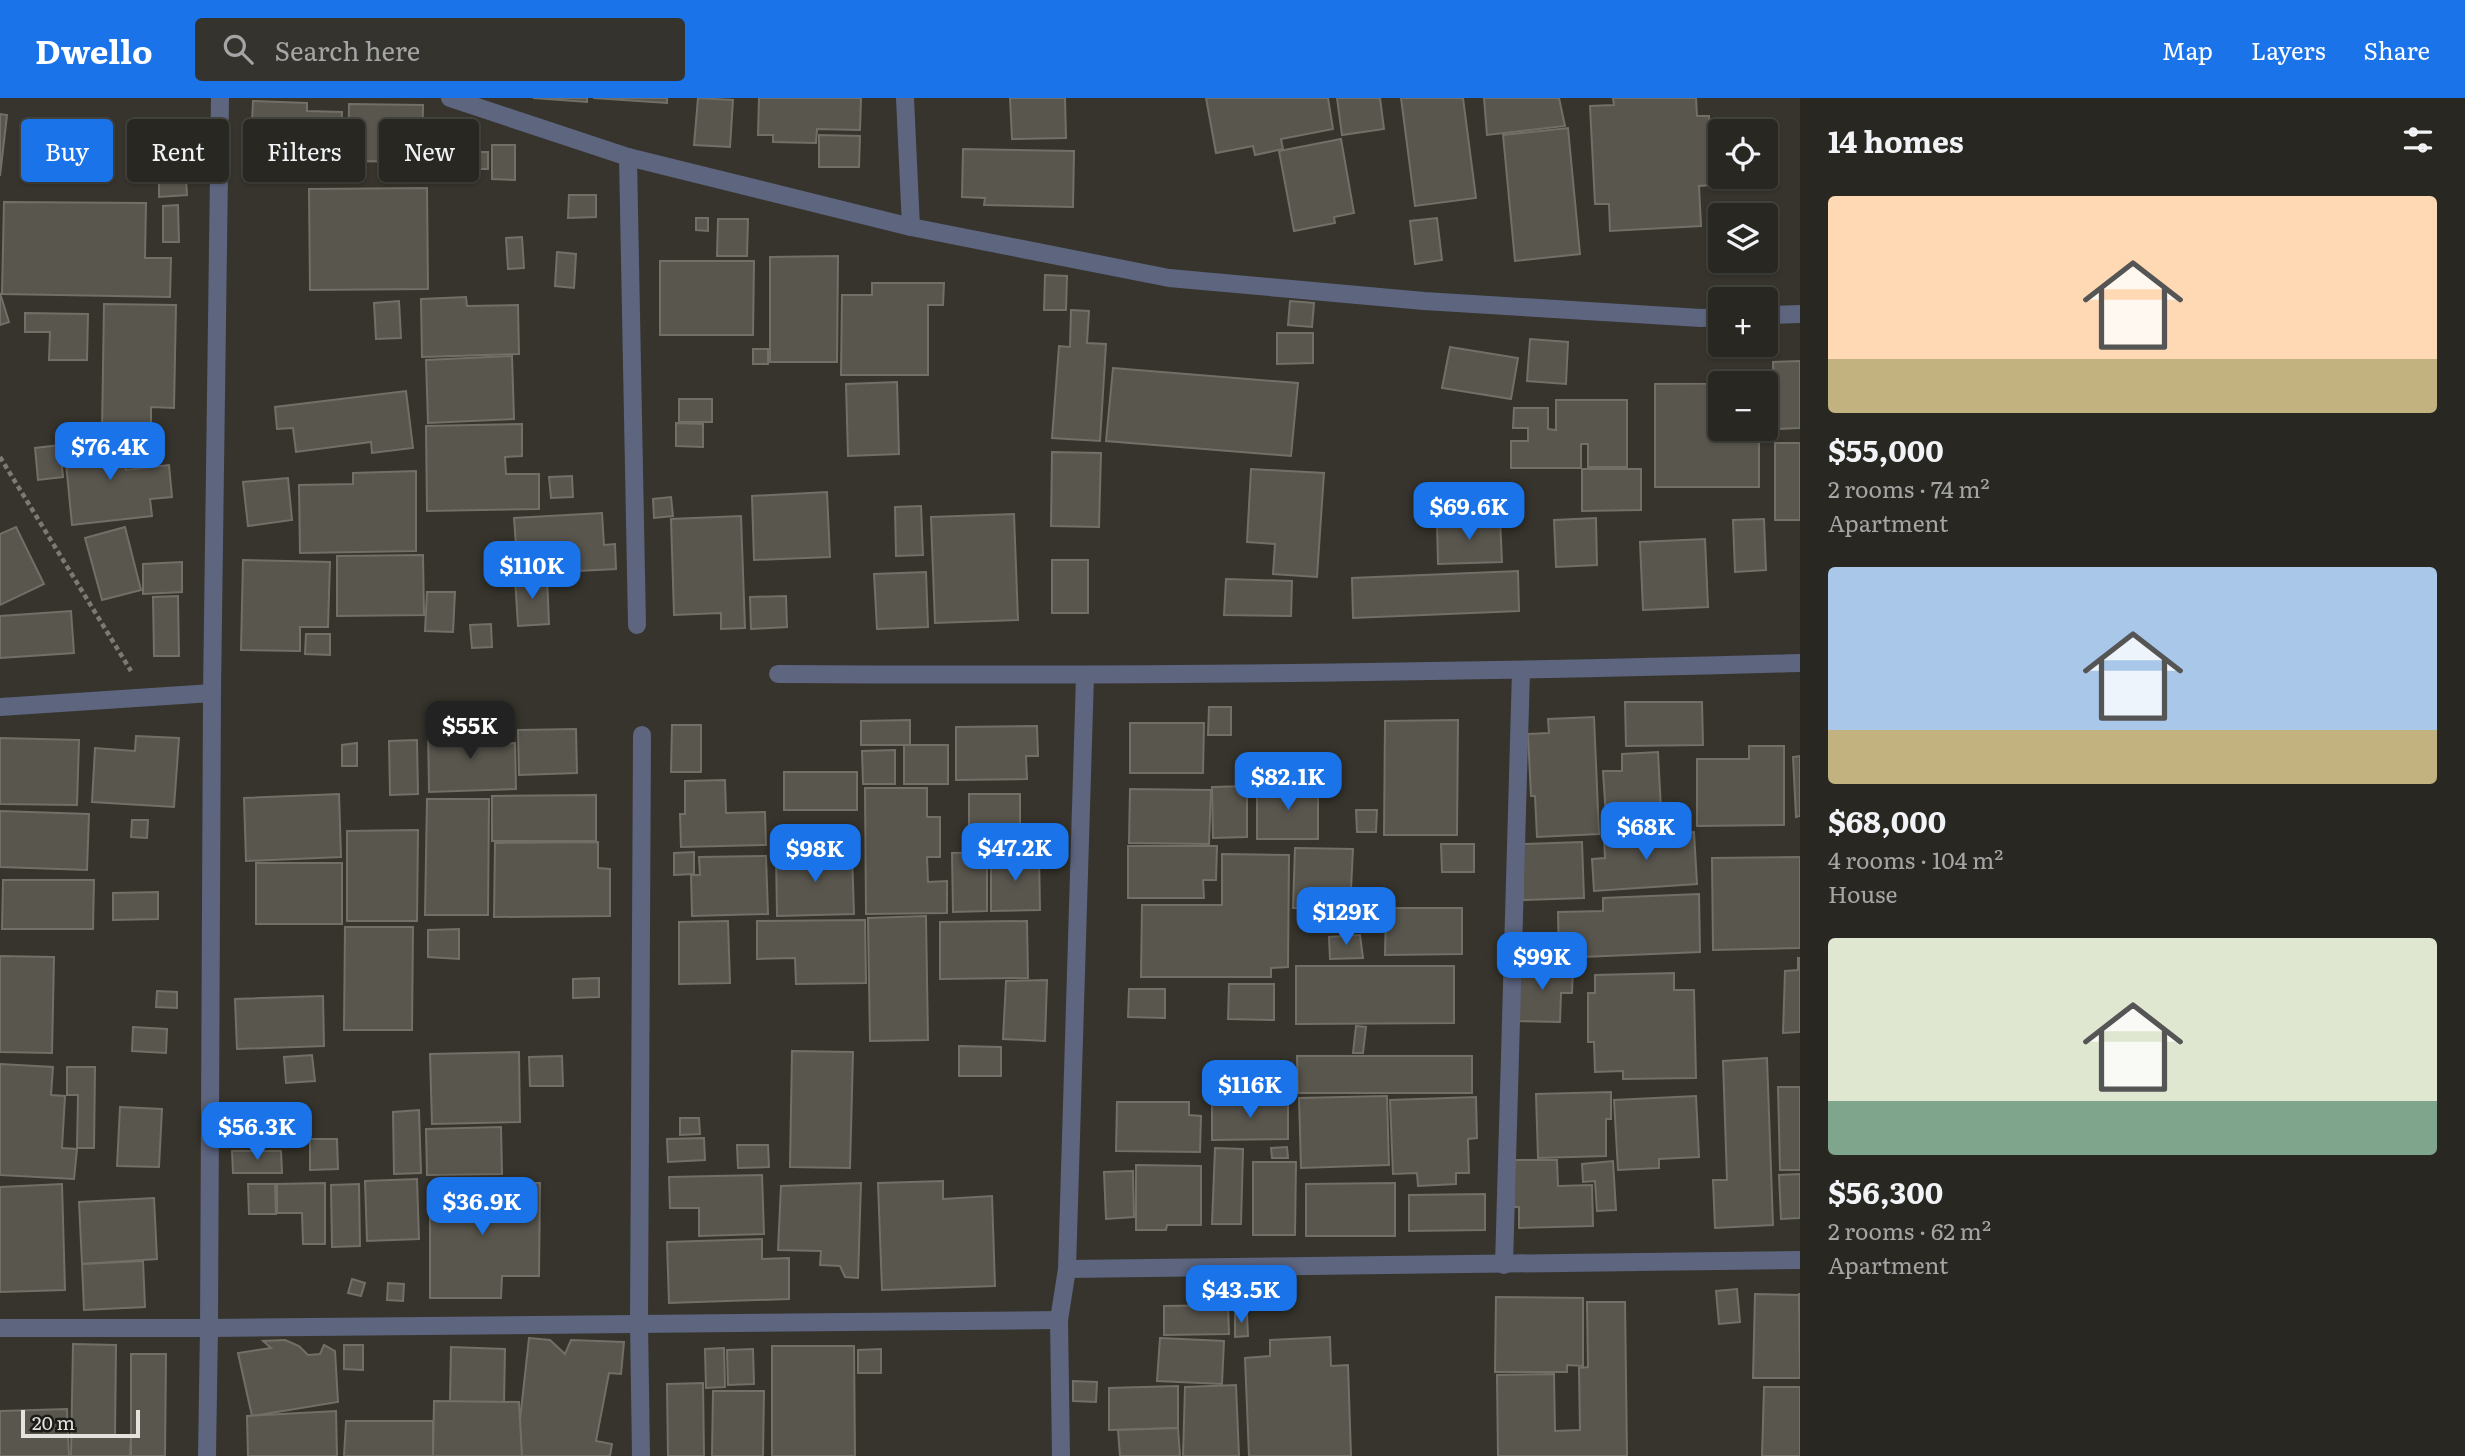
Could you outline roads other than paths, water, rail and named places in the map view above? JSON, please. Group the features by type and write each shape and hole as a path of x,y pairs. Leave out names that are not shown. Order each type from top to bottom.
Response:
{"street":[{"path":"207,1456 212,694 220,98"},
{"path":"450,98 628,157 911,228 1169,278 1424,301 1708,318"},
{"path":"905,98 911,228"},
{"path":"628,157 637,625"},
{"path":"1778,315 1800,314"},
{"path":"778,674 1085,676 1521,671 1800,663"},
{"path":"1504,1265 1521,671"},
{"path":"1061,1456 1059,1320 1067,1269 1085,676"},
{"path":"0,707 212,694"},
{"path":"641,1456 639,1323 642,735"},
{"path":"1067,1269 1800,1260"},
{"path":"0,1328 1059,1320"}]}
